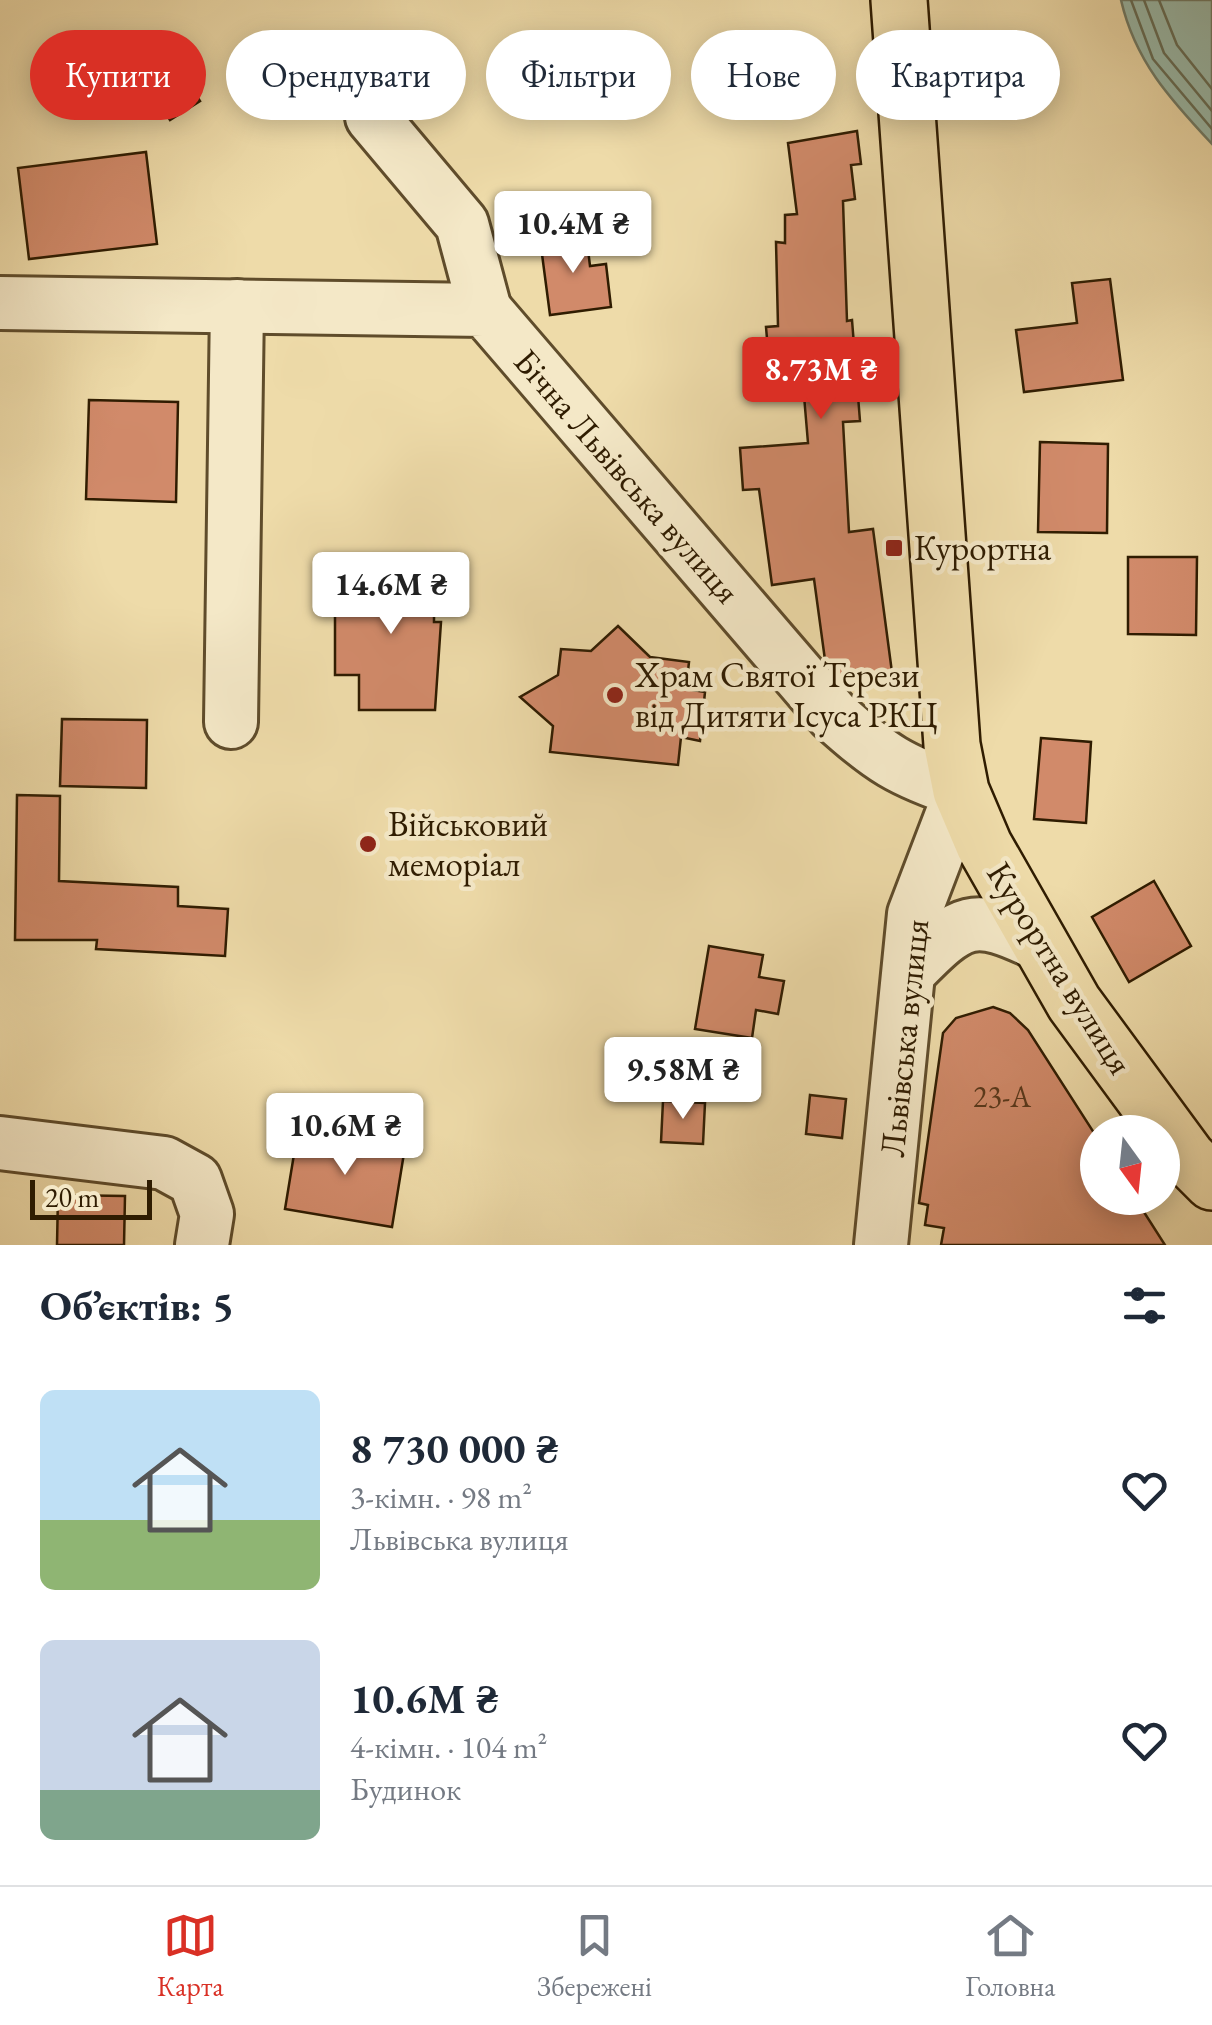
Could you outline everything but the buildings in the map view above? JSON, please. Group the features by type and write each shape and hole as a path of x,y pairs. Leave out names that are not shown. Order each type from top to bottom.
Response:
{"main road":[{"path":"899,0 952,745 961,792"},
{"name":"Курортна вулиця","path":"961,792 984,845 1074,1003 1188,1158 1212,1182"}],"street":[{"path":"0,303 485,310 462,224 375,120"},
{"path":"231,722 237,306"},
{"name":"Бічна Львівська вулиця","path":"485,310 833,716 890,764 961,792"},
{"name":"Львівська вулиця","path":"881,1245 914,914 961,792"},
{"path":"910,972 949,932 980,925 995,922 1041,945"},
{"path":"0,1144 164,1163 195,1180 206,1214 202,1245"}],"water":[{"path":"1121,0 1212,0 1212,144 1168,95 1145,61"}],"place":[{"name":"Курортна","path":"894,548"},
{"name":"Храм Святої Терези від Дитяти Ісуса РКЦ","path":"615,695"},
{"name":"Військовий меморіал","path":"368,844"}]}
